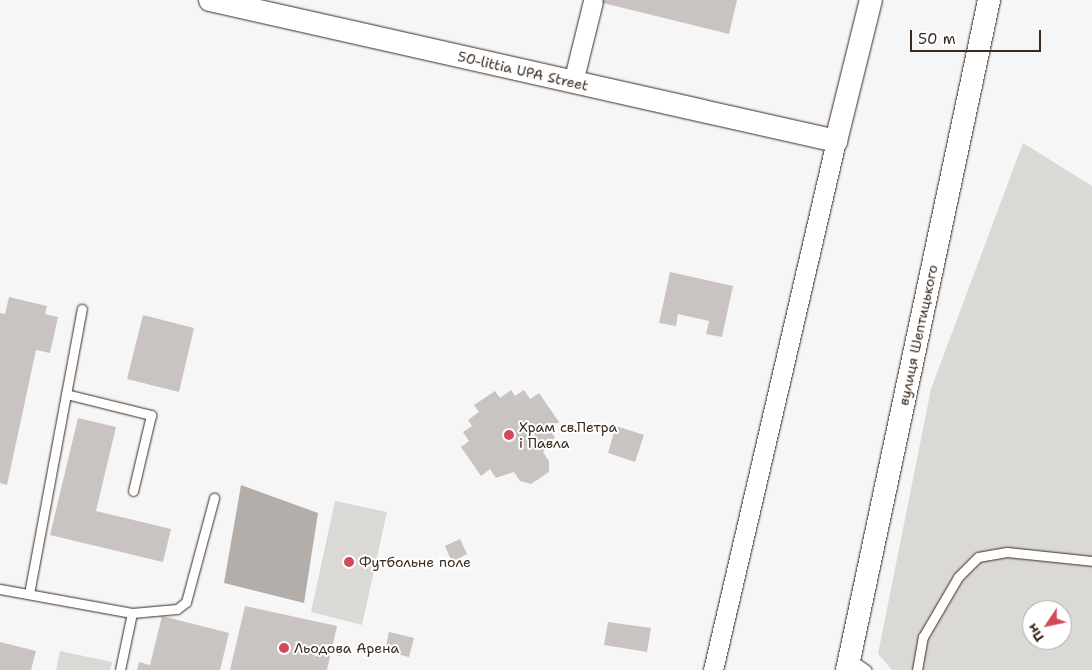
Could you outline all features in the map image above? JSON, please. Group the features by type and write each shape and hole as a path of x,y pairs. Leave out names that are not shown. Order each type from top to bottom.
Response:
{"street":[{"name":"50-littia UPA Street","path":"210,0 836,141"},
{"path":"713,670 836,141 871,0"},
{"name":"вулиця Шептицького","path":"855,666 989,0"},
{"path":"573,82 593,1"}],"lane":[{"path":"29,594 82,309"},
{"path":"66,394 151,415 133,491"},
{"path":"0,589 132,613 171,610 186,602 214,498"},
{"path":"917,670 923,637 958,577 978,557 1017,552 1092,561"},
{"path":"120,670 132,613"}],"shaded area":[{"path":"1023,143 1092,186 1092,670 892,670 878,654 931,389"},
{"path":"241,485 318,513 304,603 224,583"},
{"name":"Футбольне поле","path":"335,501 387,512 362,625 311,612"},
{"path":"60,651 112,662 110,670 56,670"}],"building":[{"path":"591,0 737,0 729,34"},
{"path":"670,272 733,286 722,337 706,334 709,321 678,314 676,326 659,323"},
{"path":"9,297 47,306 45,314 58,317 50,353 36,350 7,485 0,483 0,313 5,314"},
{"path":"143,315 194,328 179,392 127,379"},
{"name":"Храм св.Петра і Павла","path":"511,390 515,396 524,390 530,399 539,393 559,422 549,429 555,437 543,452 549,461 549,472 531,484 520,481 514,472 496,478 490,469 481,476 461,447 469,441 463,432 472,426 468,420 479,412 474,405 495,391 500,398"},
{"path":"78,418 116,427 96,511 171,529 163,562 50,535"},
{"path":"616,426 644,435 635,462 608,453"},
{"path":"460,539 467,554 452,562 445,546"},
{"name":"Льодова Арена","path":"245,606 337,626 327,670 230,670"},
{"path":"162,616 229,633 220,670 137,670 139,662 150,665"},
{"path":"608,622 651,628 647,652 604,645"},
{"path":"389,632 414,638 409,657 385,651"},
{"path":"0,642 36,651 31,670 0,670"}],"place":[{"name":"Храм св.Петра і Павла","path":"509,435"},
{"name":"Футбольне поле","path":"349,562"},
{"name":"Льодова Арена","path":"284,648"}]}
